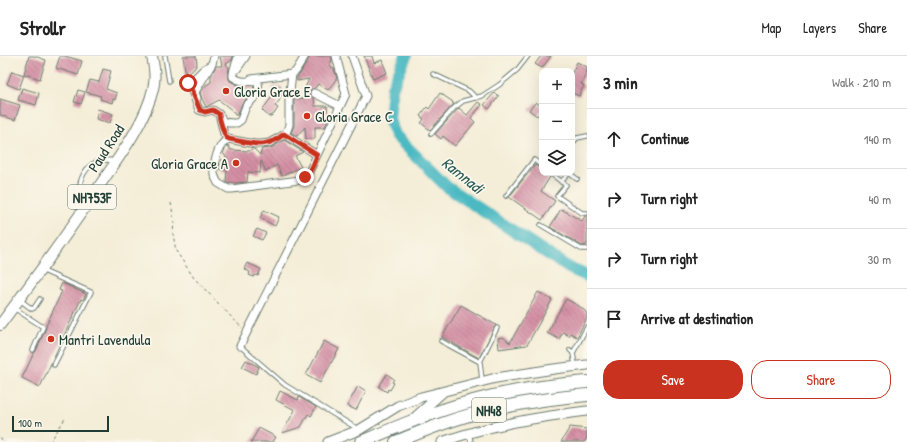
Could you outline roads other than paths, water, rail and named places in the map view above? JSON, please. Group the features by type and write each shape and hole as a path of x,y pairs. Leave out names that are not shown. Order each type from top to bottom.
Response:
{"highway":[{"name":"NH48","path":"360,436 408,423 447,409 492,396 587,382"},
{"name":"NH48","path":"396,442 476,413 529,402 587,394"}],"main road":[{"name":"Paud Road","path":"0,325 116,162 139,124 150,102 154,88 155,76 152,56"}],"street":[{"path":"214,56 212,64 195,92 200,109 205,111 210,109 215,110 220,113 220,118 222,120 237,123 240,120 246,106 256,96 258,91 258,82 255,80 243,82 233,77 232,72 236,66 238,56"},
{"path":"246,56 235,72 235,76 239,79 266,78 292,74 296,72 305,56"},
{"path":"228,139 225,140 218,152 214,174 218,183 228,189 298,180 307,176 346,94 336,56"},
{"path":"240,346 366,96 352,56"},
{"path":"212,64 204,68 195,78 189,81 188,86 192,91 200,110 205,112 213,110 219,114 224,134 228,139 255,144 269,143 284,134 288,129 292,74"},
{"path":"314,93 340,106"},
{"path":"284,134 317,155"},
{"path":"328,442 360,436 398,406 421,397 524,373 587,365"},
{"path":"408,423 444,392"},
{"path":"442,442 470,437 492,426 587,411"}],"lane":[{"path":"165,56 170,81"},
{"path":"431,134 454,108 463,101 482,96 499,85 517,70 528,56"},
{"path":"433,74 469,91 476,98"},
{"path":"575,141 578,138 587,136"},
{"path":"83,209 80,202 79,192 82,176 85,170 91,164 99,160 110,160 116,162"},
{"path":"506,196 534,160 539,164"},
{"path":"554,176 566,185 558,196 582,213 587,214"},
{"path":"561,182 566,176"},
{"path":"573,176 577,179"},
{"path":"541,225 581,249 587,249"},
{"path":"40,269 91,292 54,365"},
{"path":"16,304 32,309 40,299"},
{"path":"16,304 43,327 33,350"},
{"path":"576,366 572,351 587,327"},
{"path":"482,382 480,362 497,328"},
{"path":"442,341 480,362"},
{"path":"240,346 285,386 360,436"}],"waterway":[{"name":"Ramnadi","path":"406,56 392,88 389,119 395,135 447,187 569,268 587,276"}],"place":[{"name":"Gloria Grace E","path":"226,91"},
{"name":"Gloria Grace C","path":"307,116"},
{"name":"Gloria Grace A","path":"236,163"},
{"name":"Mantri Lavendula","path":"51,339"}]}
